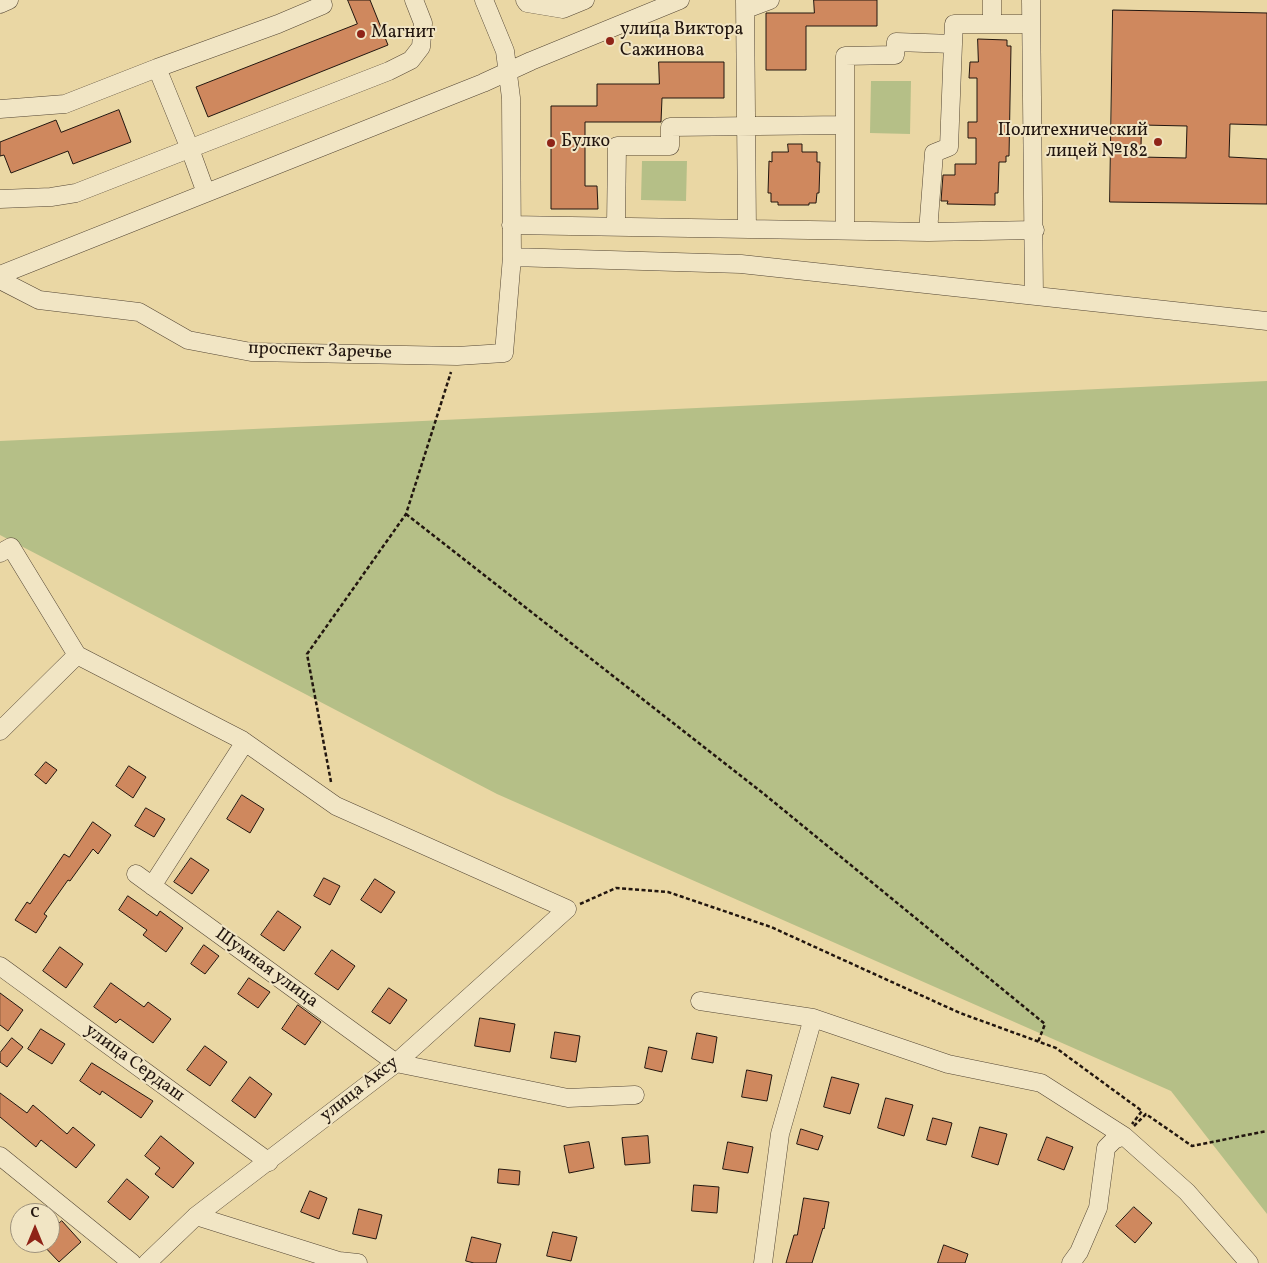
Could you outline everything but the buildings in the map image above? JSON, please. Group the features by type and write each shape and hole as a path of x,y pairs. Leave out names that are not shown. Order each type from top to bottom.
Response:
{"street":[{"path":"0,4 9,0"},
{"path":"0,109 65,104 156,68 278,24 323,5 321,0"},
{"path":"0,199 51,197 76,193 389,71 411,60 421,47 423,23 414,0"},
{"path":"484,0 505,51 508,72 512,257 741,264 1267,321"},
{"path":"525,0 528,4 562,9 585,0"},
{"path":"0,275 483,83 680,0"},
{"path":"747,229 746,5 770,0"},
{"path":"992,0 992,24"},
{"path":"1031,0 1035,230 1034,296"},
{"path":"928,232 934,153 949,147 954,24 1031,24"},
{"path":"845,230 846,56 895,56 896,42 953,44"},
{"path":"156,68 206,193"},
{"path":"616,226 617,146 670,146 670,127 845,125"},
{"path":"511,224 928,232 1035,230"},
{"name":"проспект Заречье","path":"0,280 39,300 138,312 188,340 251,352 456,356 504,353 512,257"},
{"path":"0,553 11,547 77,654 244,742 336,806 568,909"},
{"path":"0,731 77,654"},
{"path":"152,886 244,742"},
{"name":"Шумная улица","path":"136,874 396,1063"},
{"name":"улица Аксу","path":"146,1263 196,1216 396,1063 568,909"},
{"name":"улица Сердаш","path":"0,966 269,1162"},
{"path":"700,1001 814,1018 948,1064 1041,1083 1124,1136 1186,1192 1249,1263"},
{"path":"763,1263 780,1134 814,1018"},
{"path":"396,1063 568,1098 635,1095"},
{"path":"1071,1263 1079,1252 1098,1208 1106,1148 1114,1140 1124,1136"},
{"path":"0,1156 132,1263"},
{"path":"196,1216 339,1260 358,1263"}],"path":[{"path":"336,806 307,654 406,514 456,356"},
{"path":"406,514 764,794 1045,1024 1038,1042"},
{"path":"568,909 616,888 668,892 771,927 960,1013 1056,1048 1142,1111 1124,1136"},
{"path":"1124,1136 1146,1114 1192,1146 1267,1131"}],"green space":[{"path":"871,81 911,81 910,134 870,133"},
{"path":"642,161 687,161 686,201 641,200"},
{"path":"1267,381 1267,1214 1171,1091 497,794 0,535 0,441"}],"place":[{"name":"Магнит","path":"361,34"},
{"name":"улица Виктора Сажинова","path":"610,41"},
{"name":"Политехнический лицей №182","path":"1158,142"},
{"name":"Булко","path":"551,143"}]}
